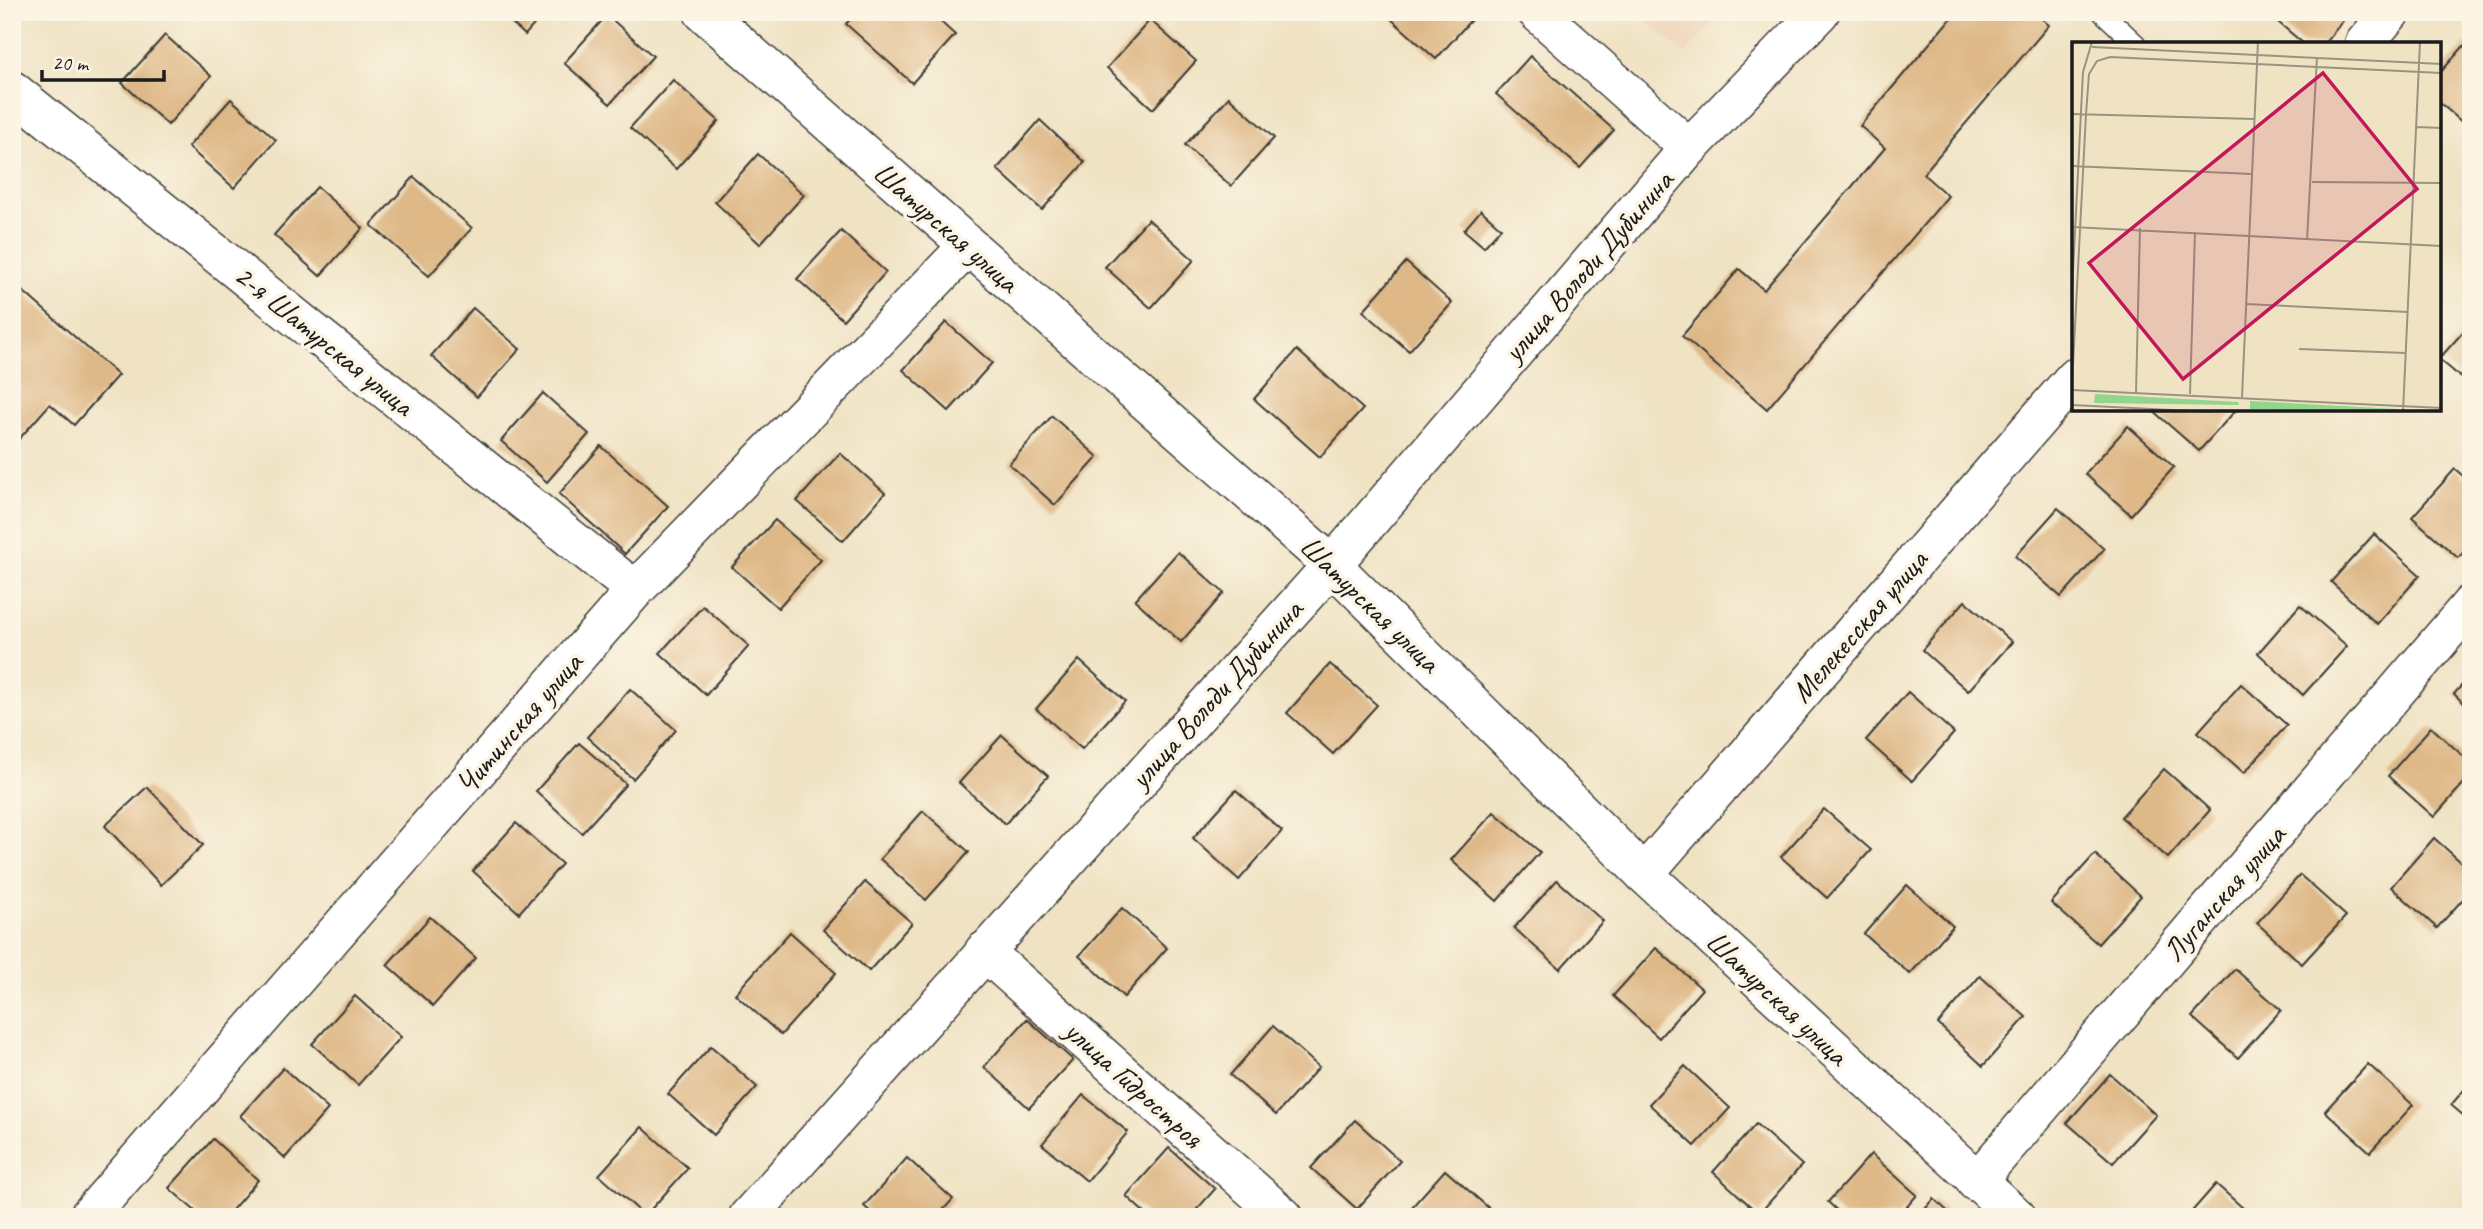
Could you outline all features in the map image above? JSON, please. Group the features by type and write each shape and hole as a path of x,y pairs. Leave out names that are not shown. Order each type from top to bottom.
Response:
{"street":[{"name":"Шатурская улица","path":"703,12 1332,565 1644,874 2017,1217"},
{"path":"1537,12 1689,148"},
{"name":"улица Володи Дубинина","path":"748,1217 1332,565 1689,148 1821,12"},
{"path":"2366,42 2391,12"},
{"name":"2-я Шатурская улица","path":"12,90 635,590"},
{"name":"Читинская улица","path":"88,1217 635,590 968,246"},
{"name":"Мелекесская улица","path":"1644,874 2072,380"},
{"name":"Луганская улица","path":"1976,1182 2471,604"},
{"name":"улица Гидростроя","path":"984,951 1284,1217"}],"lane":[{"path":"2102,12 2134,42"}],"shaded area":[{"path":"1636,12 1723,12 1685,55"}],"building":[{"path":"500,12 545,12 525,35"},
{"path":"856,12 930,12 955,35 912,83 846,24"},
{"path":"1395,12 1478,12 1436,59 1390,18"},
{"path":"1956,12 2034,12 2049,25 1923,174 1948,196 1767,409 1682,336 1739,269 1764,290 1885,148 1860,126"},
{"path":"2266,12 2350,12 2326,42 2302,42"},
{"path":"607,15 653,56 610,104 564,63"},
{"path":"1150,20 1196,61 1153,109 1107,68"},
{"path":"165,35 211,76 168,125 122,83"},
{"path":"2471,38 2471,130 2441,104 2441,72"},
{"path":"1530,56 1614,130 1580,168 1496,94"},
{"path":"673,80 719,121 676,169 630,128"},
{"path":"1229,97 1274,138 1231,186 1185,145"},
{"path":"231,99 276,140 234,188 188,147"},
{"path":"1040,120 1085,162 1042,210 997,169"},
{"path":"758,154 804,195 760,244 715,202"},
{"path":"414,177 472,228 429,276 371,225"},
{"path":"317,187 363,228 320,276 274,235"},
{"path":"1481,210 1501,228 1484,247 1464,230"},
{"path":"1148,219 1194,260 1151,308 1105,267"},
{"path":"841,231 886,272 843,320 797,279"},
{"path":"1406,262 1452,303 1409,351 1363,311"},
{"path":"16,285 118,375 74,425 50,404 12,447 12,290"},
{"path":"473,308 520,349 477,397 431,356"},
{"path":"946,322 992,363 949,411 903,370"},
{"path":"2471,323 2471,386 2441,361 2441,357"},
{"path":"1297,350 1363,409 1320,457 1254,399"},
{"path":"543,393 589,434 547,482 501,441"},
{"path":"2153,411 2235,411 2199,451"},
{"path":"1052,416 1098,457 1055,505 1009,464"},
{"path":"2128,426 2174,467 2131,515 2085,474"},
{"path":"601,446 668,506 625,554 559,494"},
{"path":"840,453 885,493 843,541 797,501"},
{"path":"2455,469 2471,483 2471,544 2458,558 2412,517"},
{"path":"2058,508 2104,549 2061,597 2015,556"},
{"path":"775,520 821,560 778,608 732,567"},
{"path":"2374,534 2420,575 2377,624 2331,582"},
{"path":"1178,552 1224,593 1181,642 1135,600"},
{"path":"1965,601 2012,642 1968,691 1922,650"},
{"path":"2300,605 2347,646 2303,695 2258,653"},
{"path":"703,606 749,646 706,695 660,653"},
{"path":"1079,660 1125,701 1082,749 1036,709"},
{"path":"1330,664 1377,705 1333,754 1287,713"},
{"path":"2471,675 2471,710 2454,694"},
{"path":"2241,684 2287,725 2244,773 2198,732"},
{"path":"630,689 676,730 633,779 587,737"},
{"path":"1908,692 1954,733 1912,781 1866,740"},
{"path":"2431,727 2471,763 2471,775 2434,817 2388,776"},
{"path":"1002,735 1048,776 1005,824 959,783"},
{"path":"579,743 626,784 582,833 536,791"},
{"path":"2164,769 2210,810 2168,858 2121,817"},
{"path":"147,787 203,845 161,885 105,826"},
{"path":"1236,790 1282,831 1239,880 1193,838"},
{"path":"1824,809 1871,850 1827,898 1781,857"},
{"path":"923,811 969,852 926,900 880,859"},
{"path":"1494,812 1540,852 1497,901 1451,860"},
{"path":"516,823 562,864 519,913 473,871"},
{"path":"2434,838 2471,871 2471,890 2437,928 2391,887"},
{"path":"2095,854 2141,896 2098,944 2051,903"},
{"path":"2300,875 2346,916 2302,964 2257,923"},
{"path":"1557,880 1603,921 1560,969 1514,928"},
{"path":"865,882 912,923 869,971 823,930"},
{"path":"1907,885 1953,926 1910,974 1864,934"},
{"path":"1122,908 1167,948 1124,997 1079,956"},
{"path":"430,917 476,958 433,1006 387,965"},
{"path":"790,932 836,973 781,1035 735,994"},
{"path":"1656,948 1702,989 1659,1038 1613,996"},
{"path":"2235,969 2281,1010 2238,1058 2192,1017"},
{"path":"1980,976 2026,1017 1983,1066 1938,1024"},
{"path":"355,996 401,1037 358,1085 312,1044"},
{"path":"1027,1019 1073,1060 1029,1108 984,1067"},
{"path":"1273,1026 1319,1067 1276,1115 1230,1075"},
{"path":"711,1046 757,1087 714,1135 668,1094"},
{"path":"2368,1064 2413,1105 2370,1152 2325,1111"},
{"path":"1685,1066 1730,1108 1695,1146 1649,1104"},
{"path":"283,1068 328,1109 285,1158 240,1116"},
{"path":"2110,1074 2156,1115 2113,1163 2067,1123"},
{"path":"2471,1082 2471,1122 2451,1105"},
{"path":"1083,1095 1128,1132 1087,1181 1042,1144"},
{"path":"1355,1120 1400,1161 1357,1209 1311,1168"},
{"path":"1756,1124 1802,1165 1759,1214 1713,1172"},
{"path":"642,1127 688,1168 645,1216 599,1175"},
{"path":"213,1139 258,1180 226,1217 202,1217 169,1188"},
{"path":"1169,1148 1215,1189 1190,1217 1149,1217 1126,1196"},
{"path":"1871,1154 1917,1195 1898,1217 1844,1217 1828,1202"},
{"path":"907,1158 953,1199 937,1217 876,1217 864,1206"},
{"path":"1445,1170 1491,1210 1486,1217 1403,1217"},
{"path":"2216,1184 2253,1217 2187,1217"},
{"path":"1934,1199 1954,1217 1918,1217"}]}
